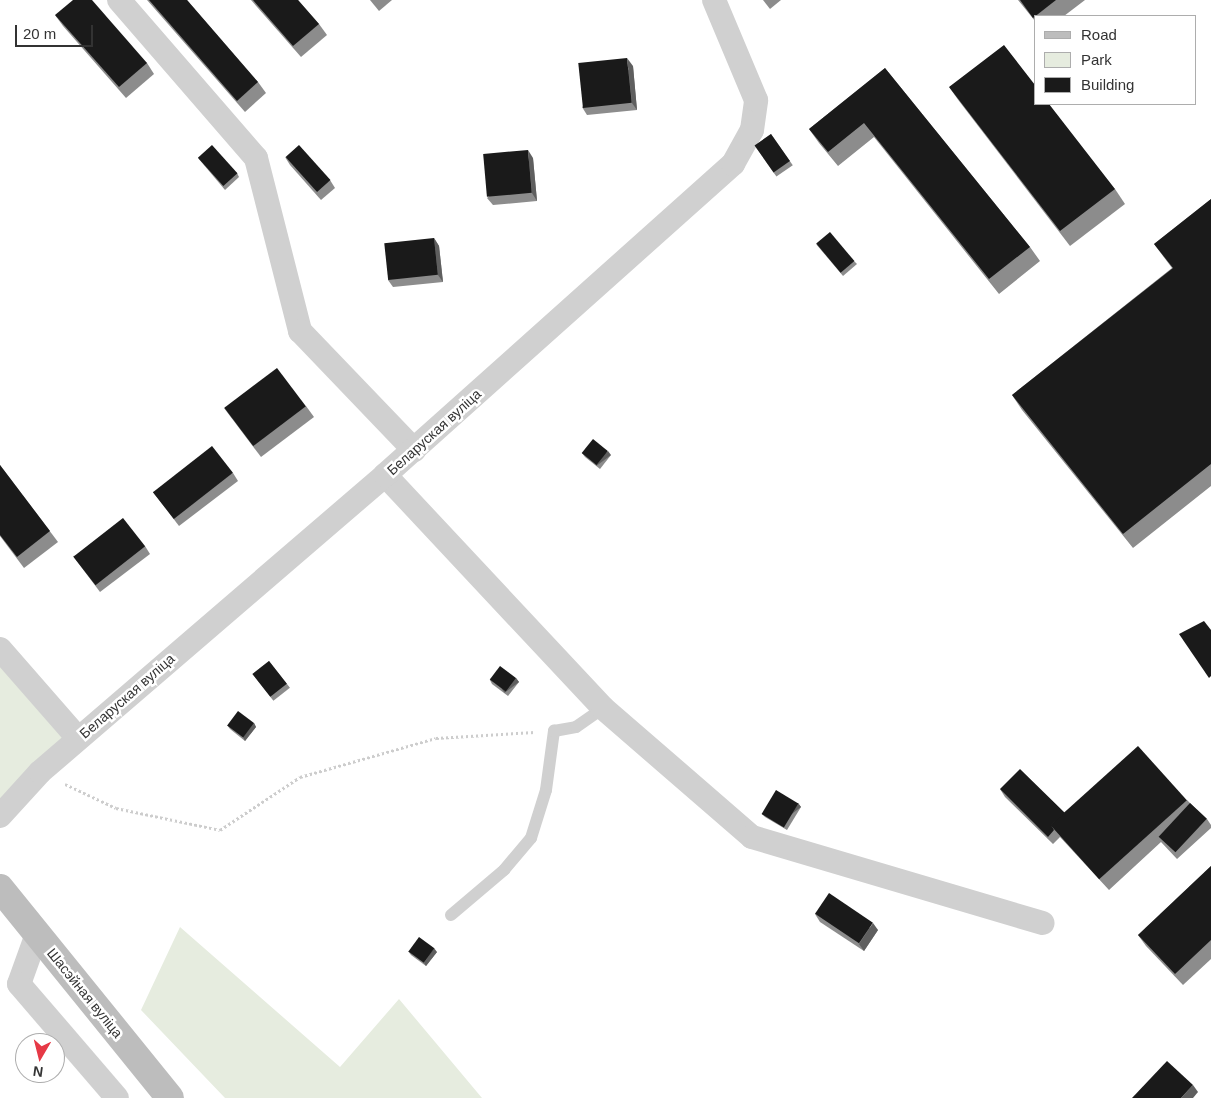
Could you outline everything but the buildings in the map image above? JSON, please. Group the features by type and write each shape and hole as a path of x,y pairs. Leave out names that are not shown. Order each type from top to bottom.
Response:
{"main road":[{"name":"Шасэйная вуліца","path":"0,888 170,1098"}],"street":[{"path":"119,0 256,158 300,331 414,450"},
{"name":"Беларуская вуліца","path":"0,816 40,772 78,738 386,475 734,164 752,130 756,100 714,0"},
{"path":"386,475 603,708 752,837 1043,923"},
{"path":"0,649 78,738"},
{"path":"37,934 19,984 116,1098"}],"lane":[{"path":"451,915 504,870 531,838 546,790 554,731 576,727 603,708"}],"path":[{"path":"40,772 116,808 220,830 300,777 436,738 554,731"}],"green space":[{"path":"0,649 78,738 0,816"},
{"path":"180,927 340,1067 399,999 482,1098 225,1098 141,1010"}]}
